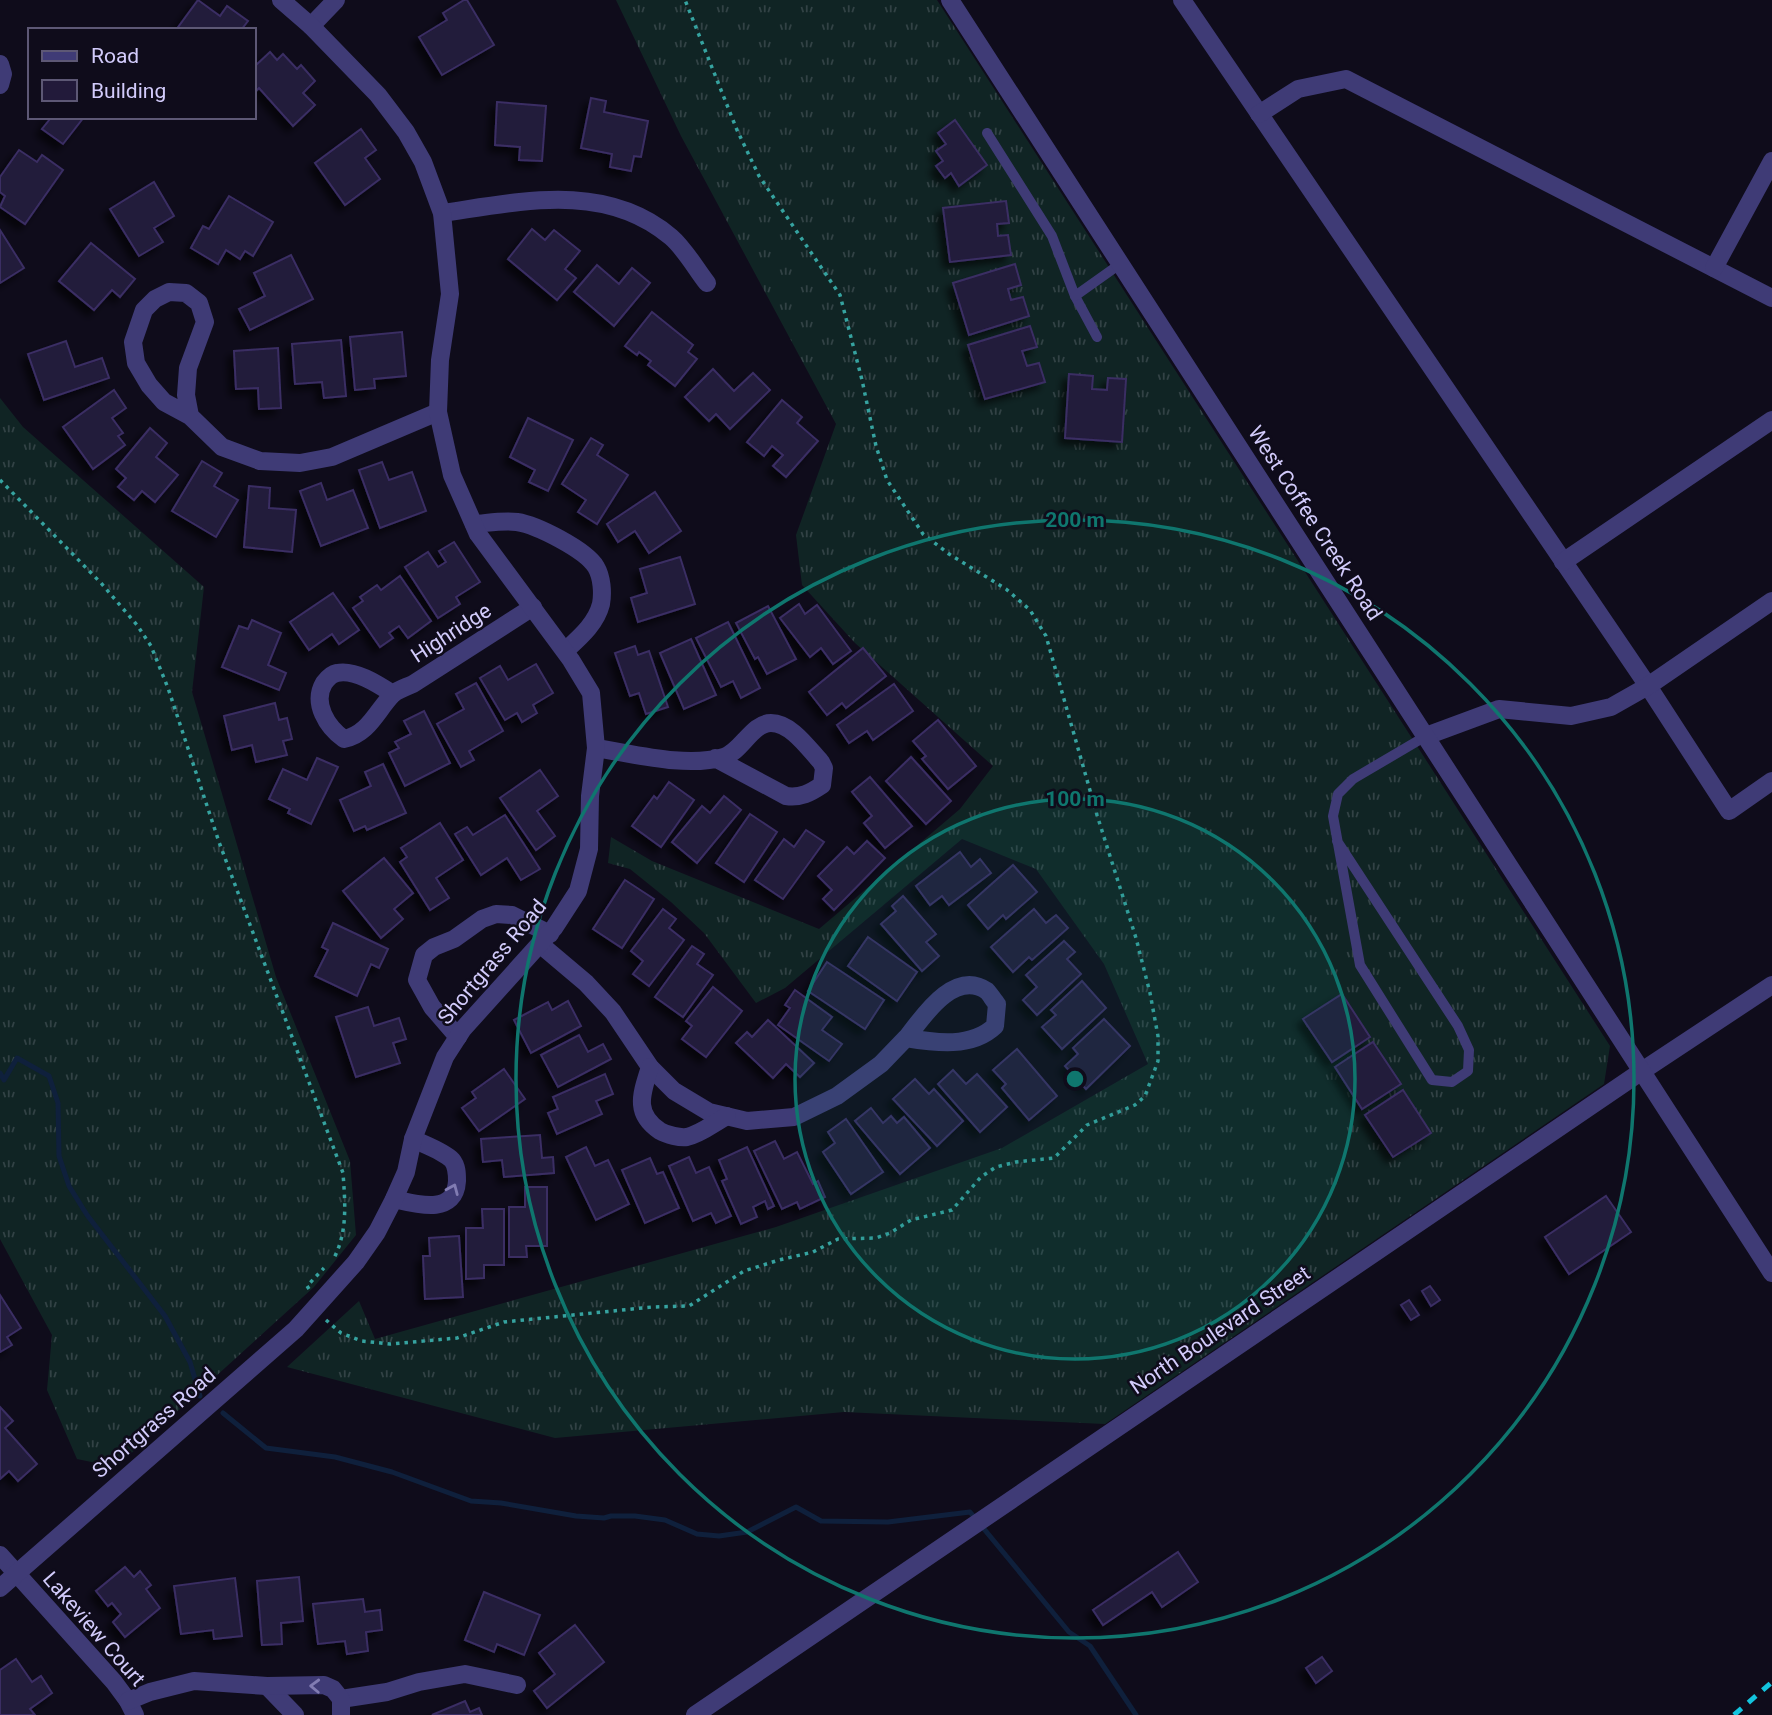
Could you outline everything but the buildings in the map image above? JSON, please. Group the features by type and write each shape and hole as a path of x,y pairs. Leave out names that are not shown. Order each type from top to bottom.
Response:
{"street":[{"name":"Shortgrass Road","path":"0,1588 296,1329 356,1262 377,1231 406,1172 414,1139 445,1057 458,1037 546,939 578,891 589,849 590,796 596,748 591,693 565,651 478,534 452,475 438,412 440,360 450,294 442,213 424,162 406,132 378,95 311,26 281,0"},
{"path":"311,26 336,0"},
{"name":"West Coffee Creek Road","path":"950,0 1772,1273"},
{"path":"1182,0 1648,686 1729,811 1772,781"},
{"path":"0,64 3,74 0,85"},
{"path":"1259,114 1298,89 1346,79 1772,298"},
{"path":"1714,268 1772,161"},
{"path":"442,213 547,198 605,205 639,214 673,238 707,284"},
{"path":"190,416 186,396 188,368 205,322 199,303 186,293 169,292 155,299 144,310 133,342 135,363 164,402 190,416 222,447 260,461 300,463 332,457 438,412"},
{"path":"1563,562 1772,419"},
{"path":"474,524 515,522 531,525 587,557 596,568 602,585 601,605 591,625 565,651"},
{"path":"1426,736 1499,709 1571,716 1611,707 1648,686 1772,601"},
{"name":"Highridge","path":"393,694 533,607"},
{"path":"596,748 692,762 715,758 727,756 759,727 768,723 783,725 821,761 824,768 822,785 810,793 795,797 786,796 715,758"},
{"path":"458,1037 432,1007 417,980 424,955 433,947 454,939 482,919 496,914 512,915 546,939 613,1012 650,1067 674,1091 709,1112 747,1121 794,1117 837,1096 881,1064 949,991 974,987 987,992 997,1004 995,1026 974,1041 920,1041 906,1038"},
{"name":"North Boulevard Street","path":"695,1715 1772,985"},
{"path":"650,1067 642,1094 643,1111 647,1121 664,1133 685,1138 727,1116"},
{"path":"394,1199 429,1206 438,1205 446,1202 457,1186 456,1169 452,1160 414,1139"},
{"name":"Lakeview Court","path":"0,1555 132,1708"},
{"path":"132,1708 150,1692 194,1681 267,1686 324,1685 333,1689 341,1707 419,1682 465,1674 517,1685"},
{"path":"267,1686 295,1715"}],"lane":[{"path":"987,133 1052,236 1075,296 1097,337"},
{"path":"1075,296 1120,264"},
{"path":"1337,841 1458,1026 1469,1050 1468,1071 1452,1082 1432,1080 1360,965 1337,841 1333,816 1339,794 1353,779 1426,736"}],"path":[{"path":"0,480 101,583 137,625 151,646 168,688 219,842 343,1173 345,1208 342,1238 335,1257 307,1286 327,1322 341,1333 362,1341 390,1344 457,1338 504,1322 652,1307 689,1306 744,1271 813,1252 838,1240 876,1238 911,1220 952,1210 981,1177 996,1167 1054,1158 1087,1125 1135,1105 1145,1096 1158,1061 1158,1036 1136,938 1097,815 1046,636 1030,610 1006,589 949,554 923,534 887,480 876,446 840,295 759,176 737,130 685,0"}],"green space":[{"path":"616,0 937,0 1610,1046 1604,1084 1105,1424 844,1412 555,1438 287,1367 359,1301 375,1339 776,1227 1002,1148 1148,1064 1104,964 1036,869 962,839 785,988 756,1003 704,933 630,869 608,863 611,837 652,861 819,929 960,809 993,766 855,643 802,585 796,535 836,424 681,136"},
{"path":"0,398 23,427 204,587 192,692 276,977 350,1161 356,1235 314,1287 116,1467 77,1459 47,1390 52,1335 0,1239"}],"waterway":[{"path":"0,1073 4,1080 17,1058 49,1076 58,1103 59,1156 69,1186 87,1215 165,1316 190,1362 200,1396"},
{"path":"223,1413 266,1448 335,1457 392,1472 471,1501 501,1503 576,1516 635,1516 665,1520 697,1534 719,1536 747,1532 796,1507 821,1521 888,1522 970,1512 1069,1632 1090,1646 1136,1715"}],"railway":[{"path":"1734,1715 1772,1682"}]}
